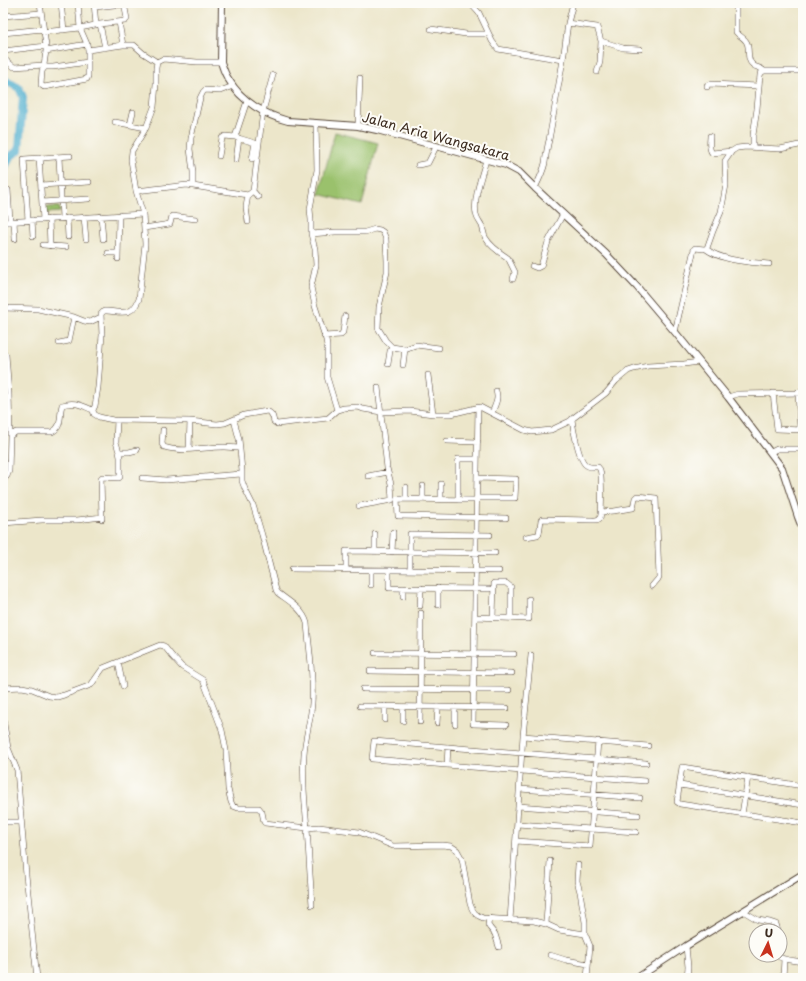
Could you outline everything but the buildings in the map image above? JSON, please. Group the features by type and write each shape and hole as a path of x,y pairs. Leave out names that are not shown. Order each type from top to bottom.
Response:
{"street":[{"path":"40,3 46,48 41,85 44,87 87,79 88,50 80,28 78,3"},
{"path":"61,3 64,30"},
{"name":"Jalan Aria Wangsakara","path":"222,3 221,62 227,77 233,86 247,101 263,111 284,120 358,126 377,130 486,160 513,168 519,172 606,254 637,287 676,332 728,397 782,468 803,530"},
{"path":"470,3 479,13 492,41 498,49 563,60"},
{"path":"535,188 545,163 568,23 573,3"},
{"path":"736,3 736,32 746,41 753,66 764,71 803,71"},
{"path":"3,33 64,30 80,28 98,25 118,22 126,20 124,4 94,5 98,25 105,48"},
{"path":"3,16 41,12"},
{"path":"118,22 122,45"},
{"path":"568,23 597,27 601,41 600,62 597,72"},
{"path":"431,29 466,34 489,34"},
{"path":"601,41 623,48 640,50"},
{"path":"3,51 87,44"},
{"path":"88,50 122,45 136,46 143,53 157,62"},
{"path":"3,58 14,67 88,62"},
{"path":"157,62 163,59 197,62 221,62"},
{"path":"93,410 98,387 102,335 101,317 104,311 128,312 133,310 139,299 145,244 143,214 136,191 132,165 132,150 146,128 154,107 157,62"},
{"path":"753,147 760,75 764,71"},
{"path":"248,222 246,207 248,195 253,191 263,111 273,75"},
{"path":"358,126 360,78"},
{"path":"707,88 707,85 710,84 759,86"},
{"path":"192,185 190,150 191,138 202,92 205,90 220,91 233,86"},
{"path":"236,160 237,137 247,101"},
{"path":"130,125 132,112"},
{"path":"115,122 146,128"},
{"path":"316,123 317,170 310,209 311,234 315,249 316,265 311,287 326,346 327,378 337,410"},
{"path":"219,156 222,138 225,136 237,137 255,143 252,159"},
{"path":"710,136 710,152 712,153 732,151 737,148 753,147 780,149 799,145"},
{"path":"418,165 428,163 436,147"},
{"path":"706,249 712,231 721,212 726,185 725,161 732,151"},
{"path":"50,246 43,202 41,158 70,156"},
{"path":"59,157 61,201 68,237"},
{"path":"33,236 24,159 39,158 42,185"},
{"path":"486,160 477,194 476,212 488,242 510,260 515,272 513,279"},
{"path":"42,185 89,182"},
{"path":"136,191 192,185 248,195"},
{"path":"8,190 15,239"},
{"path":"253,191 258,197"},
{"path":"43,202 88,199"},
{"path":"3,222 143,214"},
{"path":"532,266 537,268 541,266 548,242 563,214"},
{"path":"118,259 119,215"},
{"path":"101,216 103,239"},
{"path":"144,228 170,224 172,216 196,219"},
{"path":"84,217 86,239"},
{"path":"311,234 365,232 375,229 383,232 386,239 387,266 379,307 378,328 386,341 392,347 404,349 416,345 438,348"},
{"path":"43,245 66,247"},
{"path":"676,332 695,248 706,249 711,253 733,259 769,264"},
{"path":"108,253 118,252"},
{"path":"3,308 38,308 90,322 101,317"},
{"path":"324,336 342,335 345,316"},
{"path":"59,344 69,341 74,317"},
{"path":"388,364 392,347"},
{"path":"403,365 404,349"},
{"path":"3,479 7,476 9,471 10,436 6,356"},
{"path":"10,436 16,432 52,432 59,426 62,405 73,403 93,410 94,414 99,417 117,420 190,421 221,424 244,415 267,412 272,414 275,424 287,424 328,418 337,410 344,408 358,407 381,412 410,411 433,414 451,414 483,407 524,430 532,432 551,430 570,421 606,393 616,381 628,371 634,368 700,362"},
{"path":"428,375 433,414"},
{"path":"359,506 392,500 378,387"},
{"path":"492,413 498,399 496,390"},
{"path":"728,397 738,394 800,392 801,430 777,429 773,393"},
{"path":"478,407 473,724 506,725"},
{"path":"526,538 539,534 540,522 543,519 598,520 600,518 602,479 600,470 598,467 586,466 583,464 572,419"},
{"path":"3,523 102,518 101,478 120,478 120,458 116,442 117,420"},
{"path":"234,420 239,439 242,481 253,505 276,590 300,610 307,623 313,674 312,703 304,752 303,769 312,905"},
{"path":"189,449 190,421"},
{"path":"163,430 162,444 164,447 172,449 224,447 239,448"},
{"path":"447,441 478,442"},
{"path":"770,452 777,449 803,449"},
{"path":"118,452 137,450"},
{"path":"458,500 458,459 478,459"},
{"path":"368,476 388,472"},
{"path":"142,478 166,480 241,474"},
{"path":"477,478 516,479 515,498 458,500 397,499 398,516 506,518"},
{"path":"441,484 441,500"},
{"path":"423,486 423,500"},
{"path":"406,487 406,499"},
{"path":"601,512 633,508 635,498 637,496 656,498 659,577 652,586"},
{"path":"392,552 393,532"},
{"path":"375,534 375,552"},
{"path":"410,570 410,534 490,535"},
{"path":"346,570 346,552 495,553"},
{"path":"292,569 499,571"},
{"path":"371,585 372,570"},
{"path":"389,570 389,588 490,589"},
{"path":"494,618 494,583 506,583 511,587 511,618"},
{"path":"403,588 403,597"},
{"path":"420,606 421,588"},
{"path":"438,588 438,606"},
{"path":"475,617 529,619 529,600"},
{"path":"420,722 421,613"},
{"path":"3,688 22,687 32,689 49,696 57,697 91,685 102,668 160,645 164,646 182,667 204,680 222,730 226,750 228,789 232,805 235,808 259,808 262,812 265,823 359,832 393,846 451,846 457,850 462,859 470,904 473,912 477,916 483,918 534,921 546,924 559,930 585,934"},
{"path":"375,653 514,654"},
{"path":"510,920 523,736 531,655"},
{"path":"118,662 123,686"},
{"path":"370,671 512,673"},
{"path":"363,689 509,690"},
{"path":"360,706 507,708"},
{"path":"385,706 385,720"},
{"path":"403,707 403,721"},
{"path":"437,723 438,707"},
{"path":"455,708 455,724"},
{"path":"3,718 8,748 17,770 37,978"},
{"path":"523,736 648,746"},
{"path":"645,780 372,759 374,741 646,763"},
{"path":"516,840 590,846 598,741"},
{"path":"447,765 448,747"},
{"path":"803,786 682,767 677,802 680,804 803,823"},
{"path":"742,814 748,777"},
{"path":"680,785 803,806"},
{"path":"520,789 640,798"},
{"path":"518,806 638,815"},
{"path":"3,822 21,822"},
{"path":"517,824 636,832"},
{"path":"546,924 550,861"},
{"path":"578,866 577,881 584,916 585,934 590,946 587,978"},
{"path":"637,978 803,874"},
{"path":"743,911 758,920 773,923"},
{"path":"489,918 488,925 495,934 498,947"},
{"path":"686,946 687,977"},
{"path":"550,955 588,964"},
{"path":"788,960 803,962"},
{"path":"783,978 784,963"}],"green space":[{"path":"335,132 378,143 362,205 319,194"},
{"path":"46,207 59,207 60,212 46,213"}],"waterway":[{"path":"3,79 19,88 23,97 19,150 11,156 3,170"}]}
